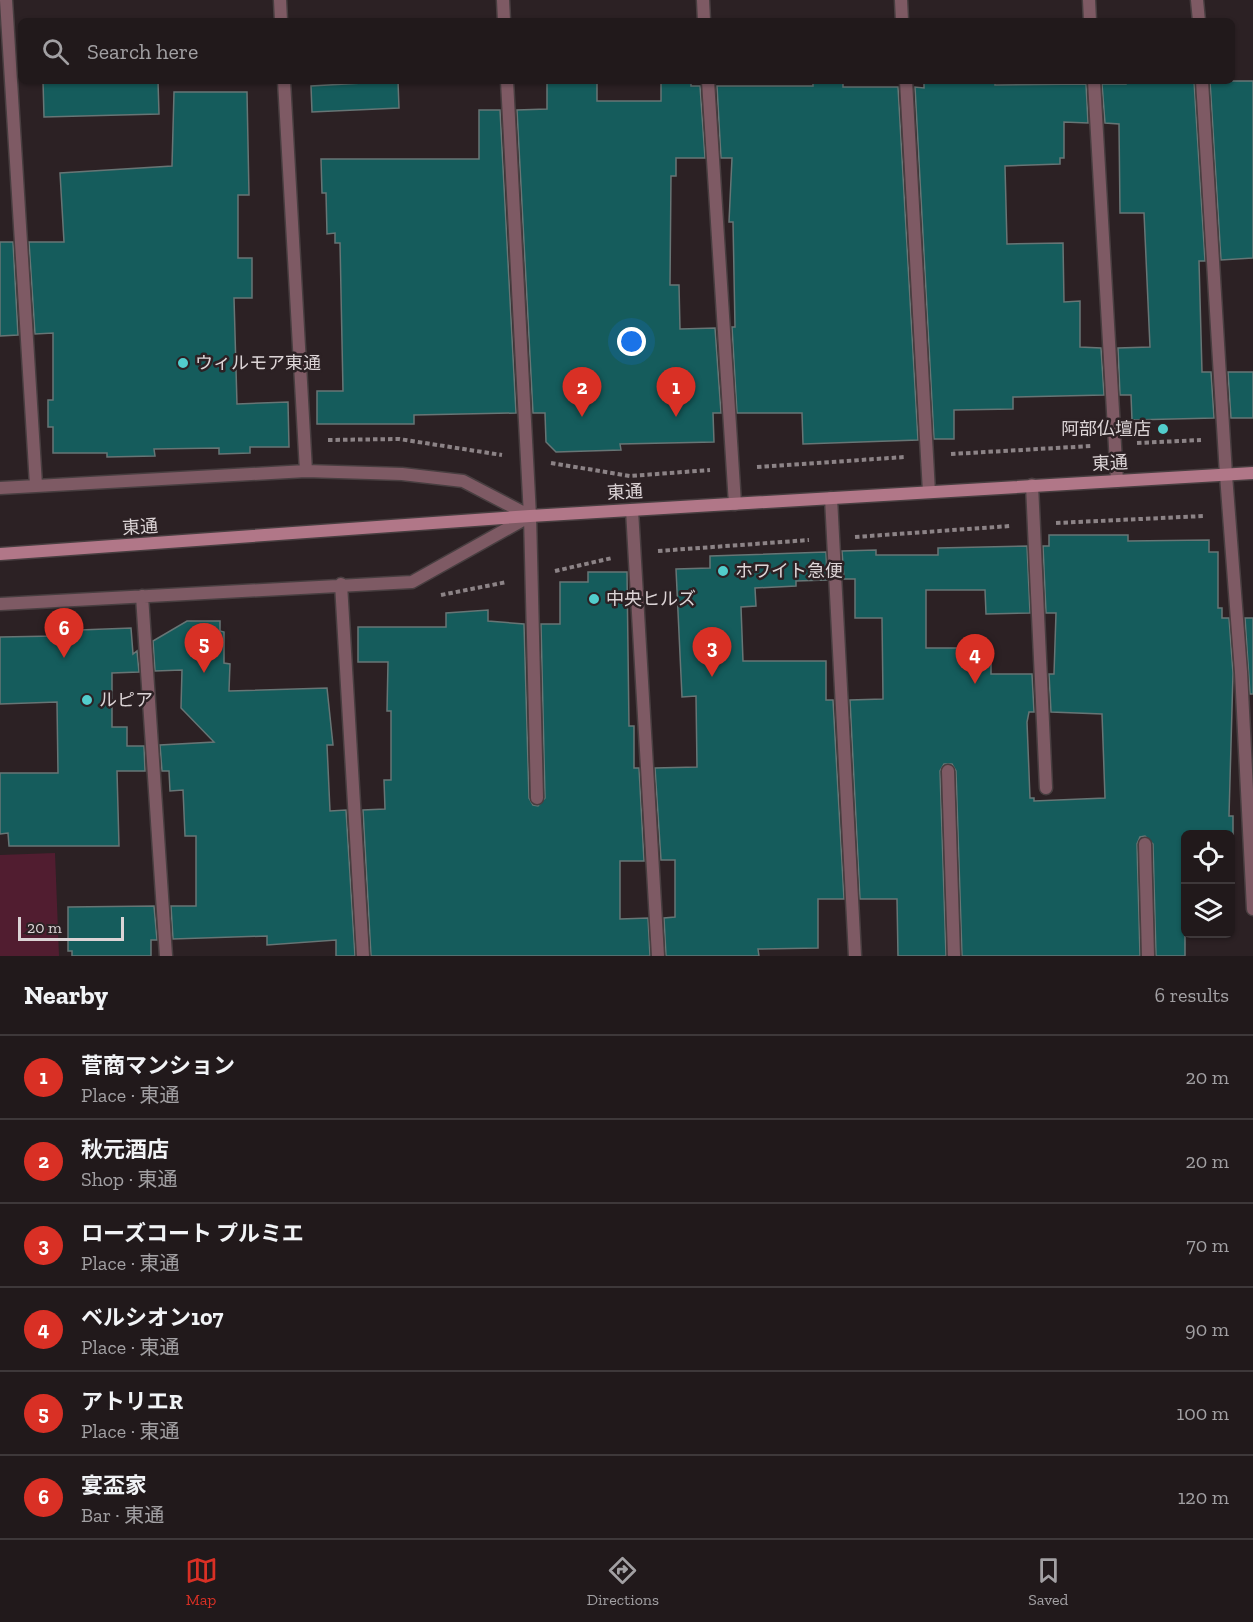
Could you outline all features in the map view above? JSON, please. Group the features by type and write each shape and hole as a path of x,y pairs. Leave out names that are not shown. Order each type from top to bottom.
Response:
{"street":[{"path":"6,0 36,485"},
{"path":"280,0 281,18"},
{"path":"503,0 504,18"},
{"path":"703,0 704,18"},
{"path":"901,0 902,18"},
{"path":"1089,0 1090,18"},
{"path":"1197,0 1199,18"},
{"path":"284,84 306,471"},
{"path":"507,84 530,516 537,798"},
{"path":"708,84 735,504"},
{"path":"906,84 929,492"},
{"path":"1094,84 1117,480"},
{"path":"1202,84 1226,475 1242,672 1253,909"},
{"path":"0,488 306,471 402,474 463,480 530,516"},
{"name":"東通","path":"0,554 530,516 1253,472"},
{"path":"1032,485 1046,788"},
{"path":"831,498 855,956"},
{"path":"632,510 657,956"},
{"path":"0,604 412,582 530,516"},
{"path":"341,584 363,956"},
{"path":"142,596 166,956"},
{"path":"948,771 954,956"},
{"path":"1145,844 1148,956"}],"path":[{"path":"304,449 327,440 399,439 630,476 1225,438"}],"shaded area":[{"path":"55,853 59,956 0,956 0,855"}],"building":[{"path":"1253,81 1253,258 1221,260 1210,84"},
{"path":"43,84 158,84 159,114 44,117"},
{"path":"398,84 399,108 312,112 311,86"},
{"path":"547,84 597,84 597,101 661,101 661,84 700,86 705,158 676,158 676,176 671,176 670,285 679,285 680,329 715,328 721,413 713,413 714,442 620,444 621,450 556,452 546,442 545,413 533,413 517,110 547,109"},
{"path":"813,84 843,84 843,87 898,87 918,440 803,444 802,413 737,413 732,327 735,327 733,222 729,222 732,158 721,158 717,86 813,86"},
{"path":"924,84 1086,84 1088,123 1064,122 1064,158 1060,158 1060,164 1005,166 1007,244 1063,243 1064,302 1080,301 1080,347 1101,348 1104,395 1013,397 1013,409 954,410 954,439 934,439 915,87 924,88"},
{"path":"1102,84 1194,84 1205,261 1199,261 1202,372 1211,372 1214,418 1132,420 1131,395 1120,395 1118,348 1150,347 1144,213 1120,213 1119,124 1105,123"},
{"path":"174,92 247,92 249,195 238,195 238,258 252,258 252,298 234,298 237,404 288,402 289,447 250,447 250,453 219,454 219,448 154,449 155,456 107,457 107,453 53,453 53,427 48,427 48,400 53,400 53,333 35,334 29,242 64,242 60,173 172,166"},
{"path":"479,110 500,110 516,413 414,415 414,424 317,424 317,391 343,391 340,243 335,243 335,233 327,234 326,193 322,193 321,159 479,159"},
{"path":"0,242 13,242 18,335 0,336"},
{"path":"1228,372 1253,372 1253,418 1231,418"},
{"path":"1049,535 1128,535 1128,541 1209,540 1209,552 1218,552 1218,608 1222,608 1222,618 1229,618 1233,673 1229,816 1233,816 1233,830 1181,830 1181,938 1185,938 1185,956 1156,956 1153,844 1145,836 1140,837 1137,844 1140,956 962,956 956,771 952,764 944,764 940,771 946,956 898,956 897,899 860,899 850,700 883,699 882,618 855,618 855,579 844,579 842,551 876,550 876,555 938,555 938,548 1027,546 1030,613 986,614 985,590 926,590 926,648 991,648 991,674 1032,674 1034,712 1029,712 1027,722 1030,798 1034,798 1034,801 1105,798 1102,714 1051,712 1049,674 1054,674 1056,613 1046,613 1043,546 1049,546"},
{"path":"826,552 827,580 796,581 796,586 755,588 756,606 741,607 743,661 826,661 826,700 833,700 844,899 818,899 818,948 758,949 759,956 666,956 664,918 675,917 675,860 661,860 655,768 697,767 696,696 682,697 676,569 710,568 710,556"},
{"path":"588,572 627,572 629,726 634,726 634,768 639,768 644,861 620,861 620,919 648,918 650,956 371,956 363,810 385,809 384,780 391,780 391,711 387,711 388,662 358,662 358,627 446,627 446,613 488,610 488,621 524,624 529,798 533,805 538,806 545,798 541,624 560,624 560,582 588,582"},
{"path":"1245,618 1253,618 1253,694 1250,694"},
{"path":"187,621 220,621 220,631 224,632 224,663 230,664 229,691 327,688 333,745 327,745 330,811 346,810 355,956 336,956 336,940 267,945 267,936 173,939 171,906 196,906 196,836 185,836 183,790 170,791 169,771 162,771 160,745 214,742 181,708 182,670 155,671 153,641"},
{"path":"131,628 133,654 137,651 139,672 112,673 112,727 127,727 127,746 144,746 145,771 117,771 119,846 9,846 8,833 0,834 0,773 58,773 57,702 0,704 0,637 55,636 54,631"},
{"path":"154,906 157,940 151,940 151,956 72,956 72,951 68,951 68,907"}],"place":[{"name":"ウィルモア東通","path":"183,363"},
{"name":"秋元酒店","path":"582,417"},
{"name":"菅商マンション","path":"676,417"},
{"name":"阿部仏壇店","path":"1163,429"},
{"name":"ホワイト急便","path":"723,571"},
{"name":"中央ヒルズ","path":"594,599"},
{"name":"宴盃家","path":"64,658"},
{"name":"アトリエR","path":"204,673"},
{"name":"ローズコート プルミエ","path":"712,677"},
{"name":"ベルシオン107","path":"975,684"},
{"name":"ルピア","path":"87,700"}]}
